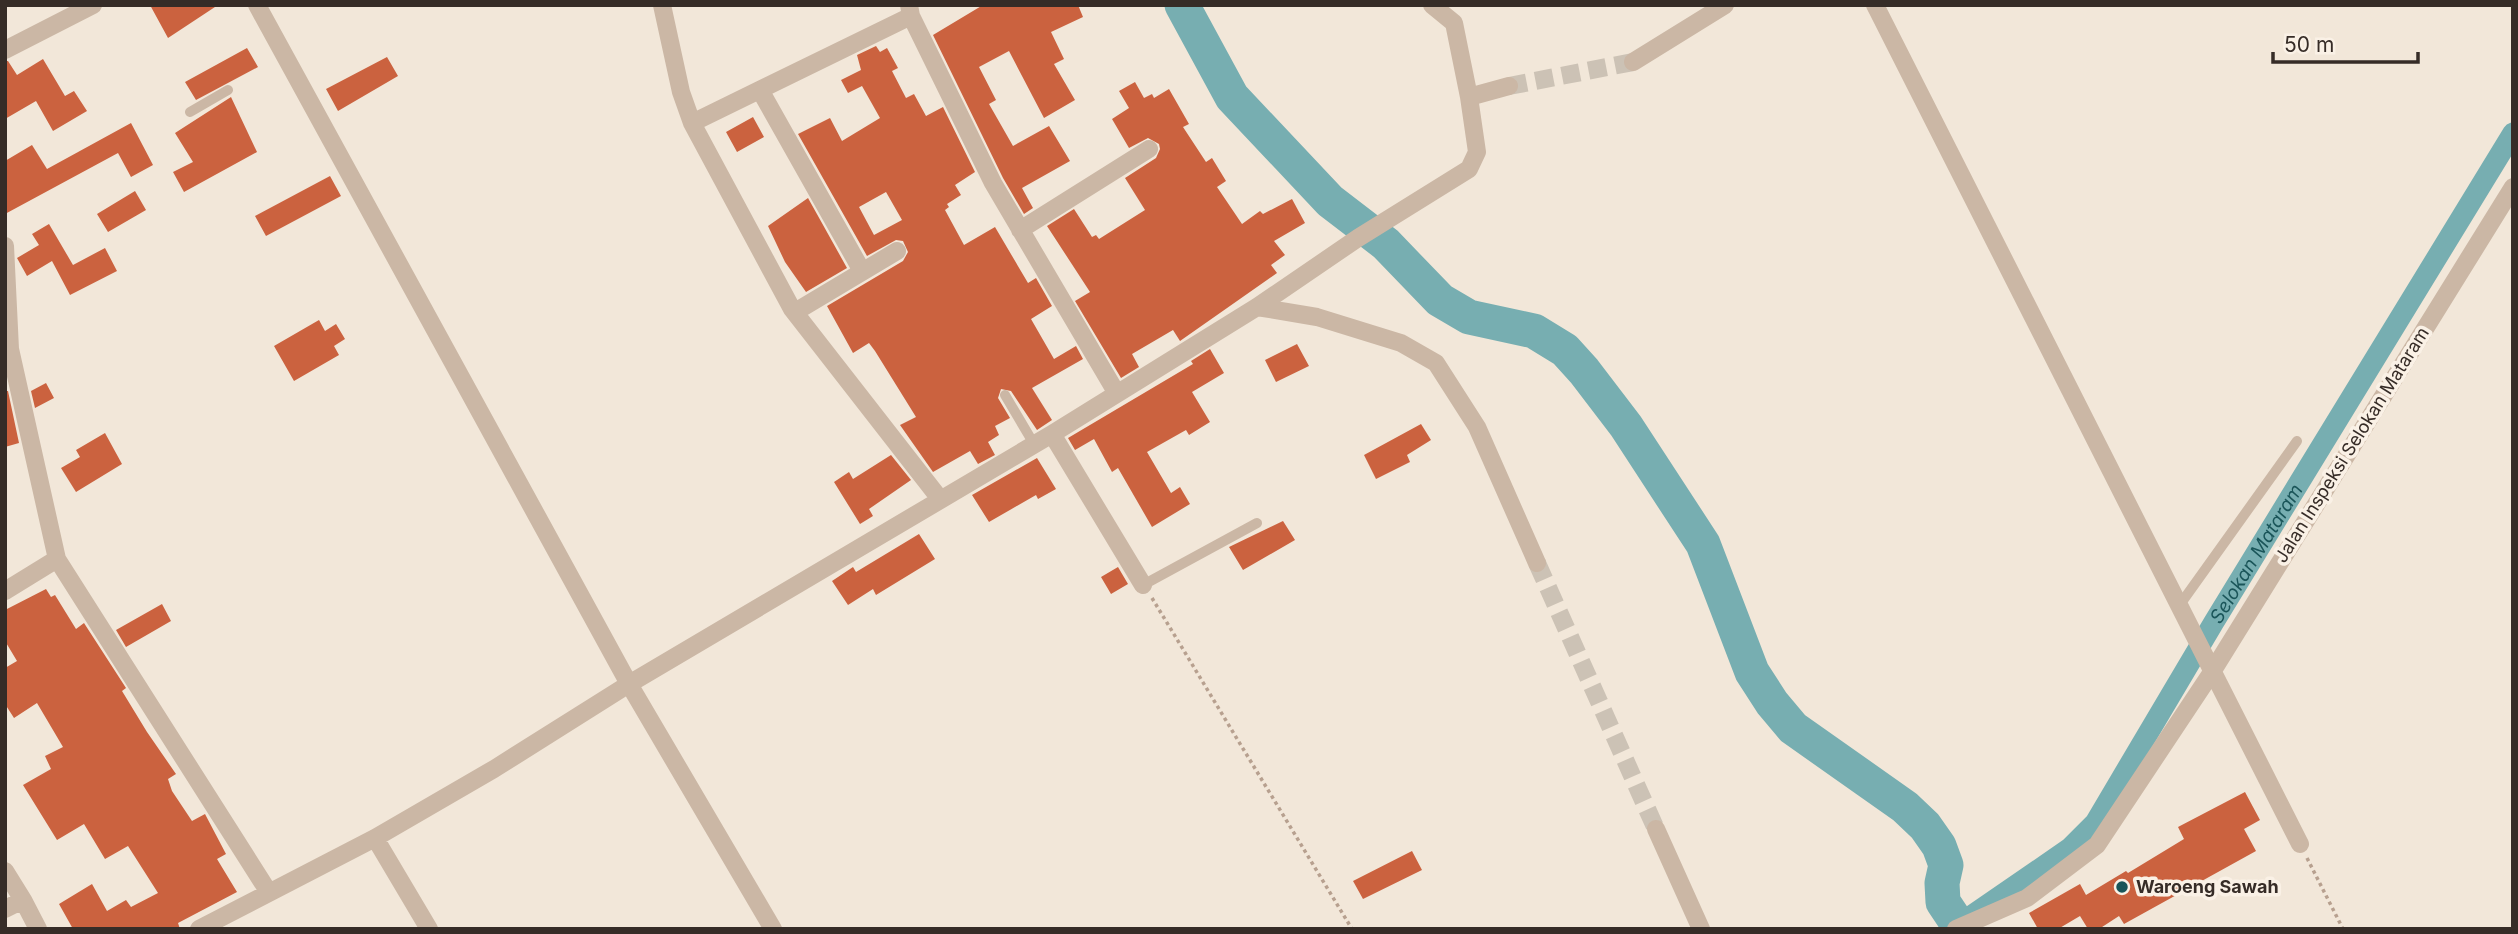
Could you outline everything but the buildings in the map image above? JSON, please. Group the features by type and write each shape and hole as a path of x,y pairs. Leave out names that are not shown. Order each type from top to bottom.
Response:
{"street":[{"path":"5,50 93,5"},
{"path":"257,5 279,62 629,684 773,929"},
{"path":"662,5 681,92 692,123 795,312 940,499"},
{"path":"1432,5 1454,23"},
{"path":"199,929 375,838 494,769 629,684 1052,434 1257,307 1397,212 1469,169 1478,152 1450,5"},
{"path":"1633,62 1725,5"},
{"path":"1875,5 2300,844"},
{"path":"692,123 910,10 993,183 1116,392"},
{"path":"1469,97 1509,86"},
{"path":"760,90 862,271"},
{"path":"1020,230 1149,149"},
{"name":"Jalan Inspeksi Selokan Mataram","path":"1956,929 1968,921 2027,898 2097,845 2208,664 2513,187"},
{"path":"5,246 10,349 57,559 268,891"},
{"path":"795,312 897,251"},
{"path":"1257,307 1317,317 1377,335 1401,343 1436,363 1477,427 1538,563"},
{"path":"1052,434 1143,585"},
{"path":"5,590 57,559"},
{"path":"1656,829 1701,929"},
{"path":"375,838 429,929"},
{"path":"5,871 38,929"},
{"path":"5,909 23,900"}],"lane":[{"path":"190,112 228,90"},
{"path":"1005,395 1034,444"},
{"path":"2181,609 2297,441"},
{"path":"1143,585 1256,523"}],"path":[{"path":"1143,585 1352,929"},
{"path":"2300,844 2343,929"}],"waterway":[{"path":"1182,5 1232,97 1330,201 1386,244 1440,300 1469,317 1534,331 1565,350 1584,371 1626,426 1703,544 1752,672 1772,703 1793,728 1905,807 1925,826 1939,846 1946,865 1942,883 1943,902 1961,929"},
{"name":"Selokan Mataram","path":"1964,921 2070,848 2095,823 2214,622 2513,133"}],"tunnel":[{"path":"1509,86 1633,62"},
{"path":"1537,563 1656,829"}],"place":[{"name":"Waroeng Sawah","path":"2122,887"}]}
